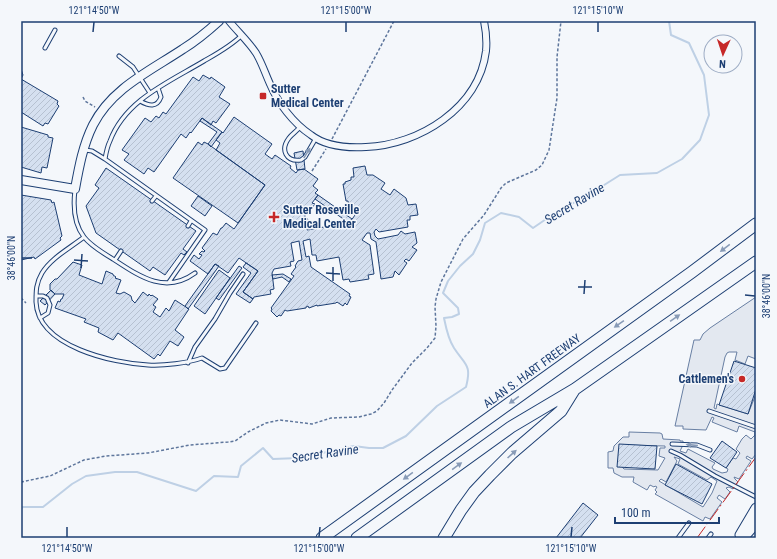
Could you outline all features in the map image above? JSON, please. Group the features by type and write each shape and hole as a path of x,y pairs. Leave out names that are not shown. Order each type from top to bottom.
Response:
{"highway":[{"name":"ALAN S. HART FREEWAY","path":"322,538 692,272 756,224"},
{"path":"357,538 512,427 574,389 756,262"},
{"path":"444,538 461,510 479,486 512,453 561,411 574,389"},
{"path":"742,538 756,522"}],"main road":[{"path":"738,538 756,508"}],"street":[{"path":"21,180 75,189 83,149 93,125 113,97 139,76 196,40 219,21"},
{"path":"229,21 256,54 275,95 300,127 316,138 329,144 358,148 378,147 392,144 420,134 448,115 470,92 480,73 486,52 484,21"}],"lane":[{"path":"45,48 56,30"},
{"path":"105,159 110,142 117,127 125,115 140,101 158,88 227,48 242,35"},
{"path":"119,56 133,67 150,93"},
{"path":"140,101 147,105 154,106 157,104 161,97 158,88"},
{"path":"300,127 289,139 285,151 286,155 292,160 301,160 305,157 316,138"},
{"path":"83,149 92,151 105,159 205,230 169,282"},
{"path":"75,189 75,219 84,237 101,252 148,280 163,283 169,282 183,279 195,272"},
{"path":"152,201 156,196"},
{"path":"188,226 191,221"},
{"path":"84,237 52,261 43,272 36,290 37,307 40,318 45,326 61,340 99,355 125,362 149,365 179,362 188,363 202,358 220,369 225,368 256,323"},
{"path":"115,260 121,251"},
{"path":"188,363 195,347 215,319 243,274"},
{"path":"36,296 43,296 47,298 50,305 48,313 40,318"},
{"path":"709,411 756,427"},
{"path":"672,444 697,445 710,450"},
{"path":"671,451 715,476 756,496"},
{"path":"678,538 689,524"},
{"path":"708,538 711,534"}],"path":[{"path":"312,171 329,144 394,21"},
{"path":"21,482 50,476 84,460 106,456 148,453 190,444 235,441 248,432 266,423 280,420 312,424 331,418 359,417 377,411 412,363 428,348 434,338 436,326 436,299 441,282 463,239 484,215 501,188 506,183 536,170 542,164 549,150 557,98 557,57 561,21"},
{"path":"83,97 85,101 102,111"},
{"path":"21,298 26,303"}],"shaded area":[{"path":"756,297 756,359 748,356 745,364 735,360 737,352 727,353 714,408 716,409 717,404 748,414 756,394 756,454 752,459 747,456 746,458 751,461 739,479 734,477 738,482 733,489 729,487 726,488 730,492 725,499 719,495 717,498 722,502 710,519 705,517 703,521 655,494 657,492 655,490 657,487 650,485 647,490 633,482 634,477 622,477 614,473 613,468 608,468 608,452 613,451 614,446 623,437 629,437 629,432 660,433 662,434 663,439 683,441 680,451 686,453 688,449 715,463 712,467 713,469 722,473 727,472 728,469 726,468 733,458 736,459 740,453 736,449 742,439 746,435 751,439 755,435 755,432 739,426 737,432 712,422 714,418 712,417 706,430 683,429 683,426 675,426 694,340 700,340 703,334","holes":["625,445 665,446 665,448 660,448 659,456 665,458 658,470 624,469 619,464","674,457 680,459 678,464 707,480 711,477 717,481 712,493 703,507 659,481 661,479 666,482 677,461"]}],"building":[{"path":"203,75 210,79 211,77 225,87 219,97 230,104 216,123 213,121 211,125 202,118 186,138 181,134 154,172 148,168 144,174 124,160 129,154 122,150 145,118 151,122 156,116 159,118 163,112 166,114 193,77 199,81"},
{"path":"21,79 58,101 57,104 59,106 48,124 45,123 43,126 21,112"},
{"name":"Sutter Roseville Medical Center","path":"234,117 272,144 265,154 272,159 275,155 291,166 290,168 296,173 298,170 304,169 318,179 313,186 318,190 315,193 318,195 312,203 315,204 310,211 308,209 305,213 305,218 308,219 306,222 307,230 341,224 346,228 355,215 350,211 348,201 346,201 343,184 351,180 351,177 354,177 353,168 365,166 367,175 373,175 385,183 381,189 390,195 394,189 406,198 408,205 416,204 418,215 410,216 410,220 407,220 408,227 379,232 376,229 374,232 378,239 398,235 401,231 405,234 415,232 417,243 412,247 417,250 409,261 406,259 404,261 407,263 399,275 395,271 393,277 381,279 376,242 371,239 370,233 367,233 362,240 370,245 374,274 368,275 369,279 350,282 349,279 343,280 339,257 317,261 316,255 312,255 310,239 303,241 306,257 309,256 311,267 350,294 349,296 351,297 347,305 345,303 343,306 337,302 317,305 309,308 308,306 306,308 285,310 281,316 279,315 277,317 271,311 271,308 294,276 291,274 298,261 302,260 299,241 291,243 294,261 290,262 291,266 274,269 272,273 274,289 270,290 271,294 254,297 253,299 243,292 258,271 239,258 228,273 215,264 208,274 190,261 194,255 199,259 202,255 199,254 202,251 205,251 202,248 213,233 217,235 226,223 234,229 265,185 216,150 220,143 216,140"},
{"path":"202,118 222,132 211,147 208,144 217,132 200,121"},
{"path":"21,127 48,135 48,137 53,138 47,168 42,167 41,173 21,167"},
{"path":"198,142 202,145 204,142 208,144 265,185 238,223 173,178"},
{"path":"303,151 305,169 297,170 294,153"},
{"path":"106,168 196,231 183,249 187,252 184,255 181,253 165,275 153,267 150,271 96,233 86,206 99,188 95,185"},
{"path":"21,195 51,200 52,203 54,202 62,236 60,238 61,240 35,259 34,257 21,260"},
{"path":"318,195 352,219 349,223 315,199"},
{"path":"198,196 212,206 205,216 191,206"},
{"path":"73,262 82,265 79,275 102,284 106,271 113,274 116,277 115,278 121,280 116,293 120,294 124,292 131,296 135,303 143,292 148,296 149,294 151,296 152,295 158,299 153,305 156,307 153,312 160,317 166,308 169,311 175,300 189,309 175,330 184,337 178,346 170,341 160,356 158,354 154,359 118,333 113,340 98,332 99,328 84,322 86,319 55,308 58,301 60,302 64,294 55,294 50,290 50,284 57,279"},
{"path":"246,263 258,271 243,292 253,299 250,303 236,294 251,273 243,267"},
{"path":"215,264 219,266 188,309 185,306"},
{"path":"239,266 242,268 219,300 216,298"},
{"path":"219,270 230,278 205,314 194,306"},
{"path":"283,274 291,279 289,282 282,277 273,279 272,275"},
{"path":"51,290 55,294 45,305 40,301"},
{"name":"Cattlemen's","path":"734,361 756,368 756,389 748,414 719,405"},
{"path":"722,441 737,452 726,468 710,458"},
{"path":"619,444 657,446 655,469 617,467"},
{"path":"676,464 712,484 702,504 665,485"},
{"path":"583,503 598,515 580,538 556,538"}],"waterway":[{"name":"Secret Ravine","path":"21,508 43,507 72,484 86,476 115,472 137,472 196,491 214,476 238,477 241,466 263,448 273,459 299,458 354,446 383,448 406,436 437,406 466,387 468,369 450,341 444,318 459,314 458,308 443,293 448,281 460,266 473,254 480,240 485,223 501,213 519,217 533,228 552,215 620,175 657,173 682,159 700,140 709,115 704,75 689,43 671,35 669,21"}],"power":[{"path":"697,538 756,457"}],"place":[{"name":"Sutter Medical Center","path":"263,96"},
{"name":"Sutter Roseville Medical Center","path":"274,217"},
{"name":"Cattlemen's","path":"742,379"}]}
